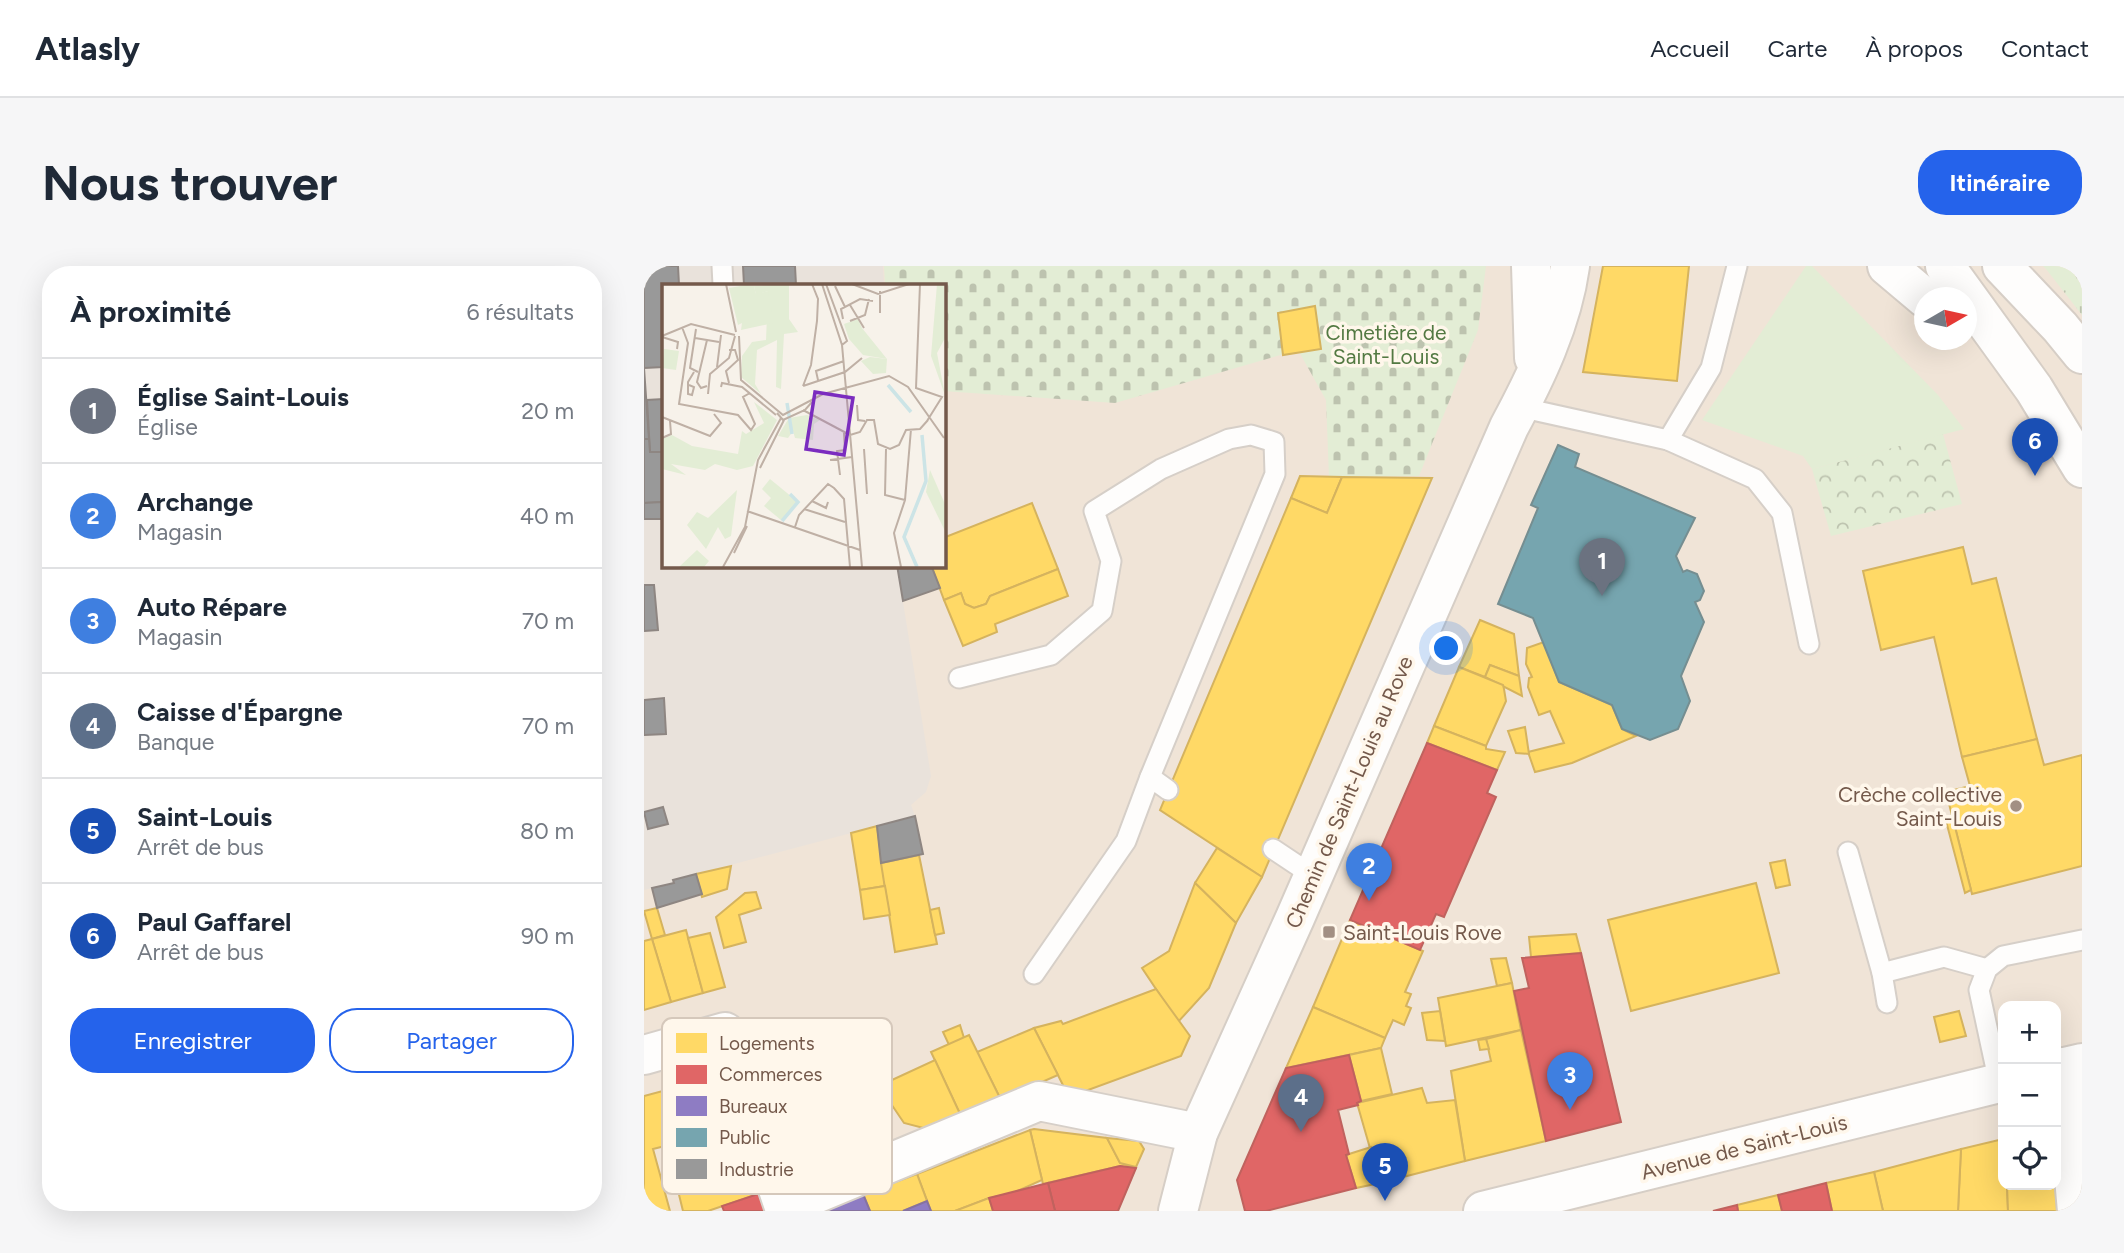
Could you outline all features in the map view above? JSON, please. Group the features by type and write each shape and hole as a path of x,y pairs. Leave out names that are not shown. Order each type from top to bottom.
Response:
{"street":[{"name":"Chemin de Saint-Louis au Rove","path":"1527,393 1531,266"},
{"name":"Chemin de Saint-Louis au Rove","path":"1178,1211 1198,1133 1290,931 1509,426 1527,393 1567,287 1570,266"},
{"path":"1887,266 1914,289"},
{"path":"1945,266 2034,389 2082,468"},
{"path":"2003,266 2082,354"},
{"path":"1977,341 2034,389"},
{"path":"644,1055 662,1050"},
{"path":"2067,1066 2077,1211"},
{"name":"Avenue de Saint-Louis","path":"1483,1211 1998,1083"},
{"path":"892,1162 1039,1101 1198,1133"},
{"path":"780,1194 784,1207 815,1194"}],"lane":[{"path":"722,266 723,284"},
{"path":"1668,440 1711,368 1737,266"},
{"path":"1527,393 1668,440 1755,479 1782,513 1809,644"},
{"path":"959,678 1051,655 1102,611 1111,561 1094,511 1161,470 1229,439 1251,435 1274,442 1275,474 1126,841 1034,974"},
{"path":"1150,777 1168,790"},
{"path":"1273,849 1312,875"},
{"path":"1848,852 1882,973 1887,1003"},
{"path":"1998,1069 1979,990 1987,969 2003,956 2082,940"},
{"path":"1882,973 1944,957 1987,969"}],"shaded area":[{"path":"644,266 2082,266 2082,1211 644,1211"},
{"path":"644,266 883,266 884,284 662,284 662,567 897,567 931,776 926,792 911,805 915,816 644,890"}],"green space":[{"name":"Cimetière de Saint-Louis","path":"884,266 1486,266 1478,330 1419,476 1329,477 1326,400 1298,350 1115,403 945,391 945,284 885,284"},
{"path":"1806,266 1812,266 1938,395 1964,429 1812,469 1803,456 1702,420"},
{"path":"2043,266 2082,266 2082,315 2046,269"},
{"path":"1943,434 1962,504 1831,536 1812,469"}],"building: Logements":[{"path":"1603,266 1689,266 1677,381 1583,372"},
{"path":"1315,306 1321,349 1283,355 1278,313"},
{"path":"1300,476 1342,477 1327,513 1291,498"},
{"path":"1342,477 1432,478 1262,877 1160,810 1291,498 1327,513"},
{"path":"1032,503 1058,569 990,596 986,604 974,608 965,604 961,593 944,600 932,567 945,567 945,537"},
{"path":"1963,547 1972,584 1996,578 2037,739 1962,757 1934,637 1881,650 1863,571"},
{"path":"1058,569 1068,596 995,624 997,632 963,646 944,600 961,593 965,604 974,608 986,604 990,596"},
{"path":"1480,620 1514,634 1519,676 1490,665 1485,677 1459,667"},
{"path":"1544,642 1559,682 1612,705 1622,729 1636,736 1572,763 1535,772 1528,752 1564,743 1550,711 1539,715 1528,687 1529,678 1532,677 1526,664 1527,648"},
{"path":"1490,665 1519,676 1522,696 1485,677"},
{"path":"1459,667 1503,685 1506,701 1486,746 1434,726"},
{"path":"1434,726 1486,746 1486,749 1505,752 1497,770 1427,743"},
{"path":"1525,727 1529,754 1516,753 1508,731"},
{"name":"Crèche collective Saint-Louis","path":"2037,739 2044,765 2082,755 2082,866 1972,894 1946,792 1970,786 1962,757"},
{"path":"1953,819 1971,890 1965,893 1946,821"},
{"path":"877,826 885,886 860,890 851,833"},
{"path":"1217,848 1262,877 1236,923 1195,883"},
{"path":"919,855 937,944 895,952 881,863"},
{"path":"1785,860 1790,885 1776,888 1770,863"},
{"path":"731,866 727,889 702,897 696,874"},
{"path":"1195,883 1236,923 1209,988 1178,1022 1142,968 1169,951"},
{"path":"1756,883 1779,973 1631,1011 1608,920"},
{"path":"885,886 890,915 864,919 860,890"},
{"path":"756,892 761,908 739,915 746,942 724,948 716,917 745,893"},
{"path":"657,908 665,935 652,939 644,911"},
{"path":"939,908 944,933 935,935 930,910"},
{"path":"1350,920 1423,951 1405,992 1411,994 1406,1006 1411,1008 1404,1025 1393,1020 1385,1038 1313,1007"},
{"path":"686,930 703,993 671,1002 652,939"},
{"path":"710,933 725,987 703,993 688,938"},
{"path":"1576,934 1581,953 1531,957 1529,937"},
{"path":"652,939 671,1002 644,1010 644,941"},
{"path":"1506,958 1512,983 1497,986 1491,959"},
{"path":"1512,983 1521,1030 1446,1046 1438,998"},
{"path":"1156,989 1190,1036 1181,1056 1069,1097 1034,1028 1061,1021 1063,1024"},
{"path":"1313,1007 1385,1038 1381,1048 1286,1068"},
{"path":"1440,1011 1445,1041 1427,1040 1422,1013"},
{"path":"1959,1011 1966,1036 1940,1042 1934,1017"},
{"path":"960,1025 964,1038 949,1045 943,1032"},
{"path":"1034,1028 1058,1075 1001,1100 977,1052"},
{"path":"1521,1030 1546,1141 1465,1161 1451,1071 1491,1061 1486,1039"},
{"path":"969,1035 1001,1100 961,1116 931,1052"},
{"path":"1486,1039 1489,1049 1480,1050 1478,1040"},
{"path":"1381,1048 1392,1094 1361,1101 1349,1055"},
{"path":"935,1060 961,1116 931,1130 904,1123 892,1105 892,1080"},
{"path":"1422,1088 1427,1103 1455,1100 1465,1161 1380,1183 1357,1103"},
{"path":"662,1091 662,1147 653,1149 662,1182 662,1194 665,1194 670,1211 644,1211 644,1096"},
{"path":"1030,1130 1107,1138 1120,1163 1136,1168 1120,1166 1043,1184"},
{"path":"1030,1130 1042,1180 1013,1193 989,1198 955,1211 931,1211 917,1174"},
{"path":"1107,1138 1139,1141 1144,1149 1136,1167 1120,1163"},
{"path":"1998,1140 1998,1190 2007,1190 2008,1211 1958,1211 1961,1149"},
{"path":"1371,1147 1380,1183 1356,1188 1346,1155"},
{"path":"1961,1149 1958,1211 1883,1211 1874,1172"},
{"path":"1874,1172 1883,1211 1832,1211 1826,1183"},
{"path":"917,1174 927,1201 903,1211 870,1211 863,1194 892,1194 892,1183"},
{"path":"2007,1190 2056,1190 2057,1211 2008,1211"},
{"path":"679,1194 758,1194 708,1211 683,1211"},
{"path":"1778,1195 1782,1211 1738,1211 1737,1205"},
{"path":"989,1198 993,1211 955,1211"}],"building: Commerces":[{"path":"1427,743 1497,770 1487,793 1496,797 1444,917 1436,914 1420,950 1350,920"},
{"path":"1581,953 1621,1122 1546,1141 1514,991 1529,988 1522,958"},
{"path":"1349,1055 1361,1101 1358,1105 1338,1110 1349,1154 1346,1155 1356,1188 1266,1211 1245,1211 1237,1180 1286,1068"},
{"path":"1120,1166 1136,1168 1118,1211 1055,1211 1048,1183"},
{"path":"1048,1183 1055,1211 993,1211 989,1198"},
{"path":"1826,1183 1832,1211 1782,1211 1778,1195"},
{"path":"761,1194 767,1211 724,1211 722,1206"},
{"path":"1737,1205 1738,1211 1713,1211"}],"building: Bureaux":[{"path":"863,1194 870,1211 828,1211 826,1208"},
{"path":"927,1201 931,1211 903,1211"}],"building: Public":[{"path":"1558,445 1579,454 1575,467 1695,518 1676,556 1683,572 1687,570 1697,574 1704,591 1700,600 1695,602 1704,622 1681,676 1690,701 1678,729 1650,740 1622,729 1612,705 1559,682 1533,618 1498,604 1538,508 1531,505"}],"building: Industrie":[{"path":"644,266 678,266 679,284 662,284 662,367 644,368"},
{"path":"743,266 795,266 796,284 744,284"},
{"path":"644,368 649,439 644,439"},
{"path":"662,399 662,452 650,452 647,400"},
{"path":"644,439 649,439 650,452 662,452 662,502 644,503"},
{"path":"662,502 662,519 644,519 644,503"},
{"path":"897,567 932,567 940,588 903,601"},
{"path":"644,585 654,585 658,630 644,631"},
{"path":"664,698 666,734 644,735 644,700"},
{"path":"663,807 668,824 648,829 644,812"},
{"path":"915,816 923,854 881,863 877,826"},
{"path":"696,874 702,894 657,908 652,888"}],"place":[{"name":"Paul Gaffarel","path":"2035,476"},
{"name":"Église Saint-Louis","path":"1602,596"},
{"name":"Crèche collective Saint-Louis","path":"2016,806"},
{"name":"Archange","path":"1369,901"},
{"name":"Saint-Louis Rove","path":"1329,932"},
{"name":"Auto Répare","path":"1570,1110"},
{"name":"Caisse d'Épargne","path":"1301,1132"},
{"name":"Saint-Louis","path":"1385,1201"}]}
